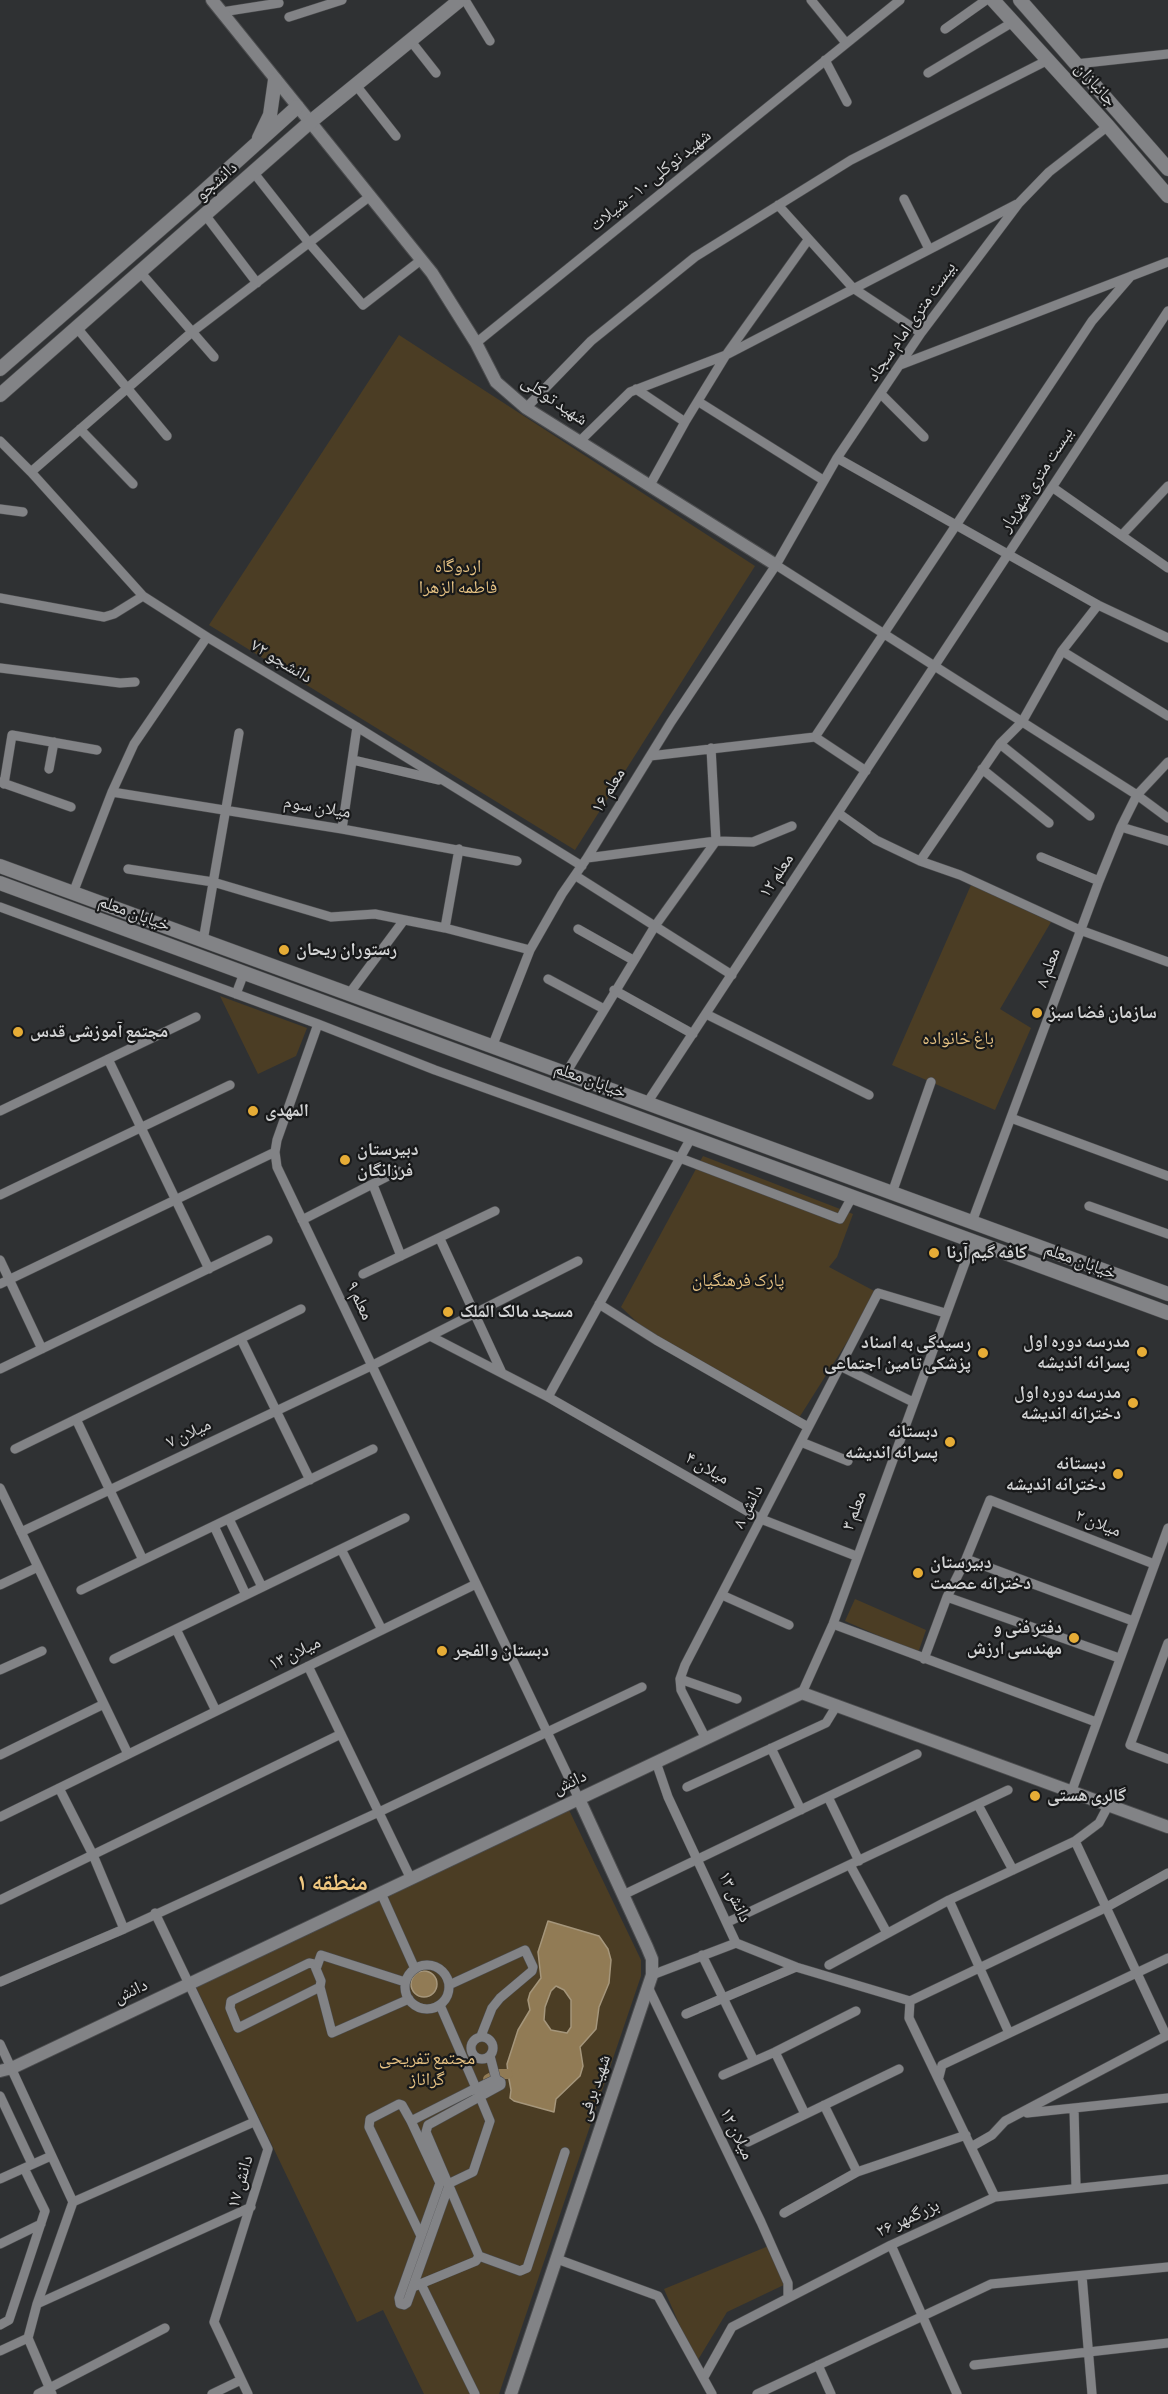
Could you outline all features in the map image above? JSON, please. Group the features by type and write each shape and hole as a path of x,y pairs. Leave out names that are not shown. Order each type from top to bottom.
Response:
{"main road":[{"name":"دانشجو","path":"0,395 309,123 460,0"},
{"name":"جانبازان","path":"993,0 1108,126 1168,196"},
{"name":"جانبازان","path":"1020,0 1165,160"},
{"path":"256,144 270,115 275,80"},
{"name":"دانشجو","path":"0,369 297,107"},
{"name":"خیابان معلم","path":"0,866 1168,1294"},
{"name":"خیابان معلم","path":"0,883 852,1197 1167,1308"},
{"path":"140,935 146,920"}],"street":[{"name":"شهید توکلی","path":"212,0 432,273 476,344 496,382 526,408 1137,795 1168,818"},
{"path":"289,17 342,0"},
{"path":"465,0 490,41"},
{"path":"811,0 846,44"},
{"name":"شهید توکلی ۱۰ - شیلات","path":"476,344 900,0"},
{"path":"945,29 986,0"},
{"path":"222,12 279,3"},
{"path":"928,73 1013,22"},
{"path":"410,40 436,73"},
{"path":"1076,64 1168,54"},
{"path":"825,60 847,102"},
{"path":"526,408 591,341 694,257 851,160 1048,60"},
{"path":"356,84 396,136"},
{"name":"بیست متری امام سجاد","path":"776,565 837,458 921,333 1019,203 1049,172 1108,126"},
{"path":"254,173 309,243 363,305 421,260"},
{"path":"31,472 192,332 369,197"},
{"path":"904,199 929,249"},
{"path":"580,441 630,392 726,356 1019,203"},
{"path":"778,205 853,288 921,333"},
{"path":"206,216 256,283"},
{"path":"650,485 685,422 726,356 808,240"},
{"path":"900,365 1168,262"},
{"path":"141,273 214,357"},
{"path":"815,737 1092,321 1131,276"},
{"name":"بیست متری شهریار","path":"934,667 1168,311"},
{"path":"77,328 128,386 167,436"},
{"path":"636,389 685,422"},
{"path":"881,394 924,438"},
{"path":"699,402 823,480"},
{"path":"80,429 133,484"},
{"name":"دانشجو ۷۲","path":"0,441 143,596 207,638 585,862"},
{"path":"837,458 1098,605 1168,638"},
{"path":"1122,535 1168,486"},
{"path":"1052,487 1168,568"},
{"path":"0,509 22,512"},
{"name":"معلم ۱۶","path":"492,1047 530,950 562,894 576,876 650,756 776,565"},
{"path":"0,598 104,617 114,615 143,596"},
{"path":"920,861 1000,744 1022,722 1062,651 1098,605"},
{"path":"73,893 112,792 134,744 207,638"},
{"path":"1062,651 1168,716"},
{"name":"معلم ۱۲","path":"647,1103 934,667"},
{"path":"0,668 120,683 135,682"},
{"path":"342,829 357,727"},
{"path":"203,941 239,733"},
{"path":"71,807 2,783 12,735 97,750"},
{"path":"650,756 815,737 866,771"},
{"path":"49,768 54,742"},
{"path":"1000,744 1090,816"},
{"path":"566,1074 633,960 716,841 711,748"},
{"path":"353,760 448,782"},
{"name":"معلم ۸","path":"972,1222 1080,930 1121,827 1137,795 1168,762"},
{"path":"982,769 1049,824"},
{"name":"میلان سوم","path":"112,792 342,829 517,861"},
{"path":"838,813 876,840 920,861 960,875 1080,930 1168,962"},
{"path":"585,862 716,841 753,842 792,826"},
{"path":"1121,827 1168,842"},
{"path":"445,928 459,849"},
{"path":"1041,857 1099,880"},
{"path":"128,868 213,882 331,917 375,915 445,928 530,950"},
{"path":"576,876 732,975"},
{"path":"0,907 840,1219 852,1197"},
{"path":"349,994 404,920"},
{"path":"578,929 633,960"},
{"path":"236,994 244,973"},
{"path":"548,979 604,1009"},
{"path":"614,990 693,1034"},
{"path":"706,1014 869,1095"},
{"path":"0,1111 196,1017"},
{"path":"5,1282 275,1152 318,1024"},
{"path":"108,1059 209,1269"},
{"path":"892,1193 931,1082"},
{"path":"0,1195 230,1085"},
{"path":"1011,1118 1168,1176"},
{"path":"548,1397 691,1138"},
{"name":"معلم ۹","path":"275,1152 277,1167 579,1799"},
{"path":"302,1220 398,1171"},
{"path":"373,1185 401,1256"},
{"path":"1089,1206 1168,1234"},
{"path":"363,1274 495,1211"},
{"path":"440,1239 502,1373"},
{"path":"0,1369 268,1240"},
{"name":"معلم ۳","path":"802,1693 833,1624 973,1241"},
{"path":"0,1260 5,1282 42,1349"},
{"name":"میلان ۷","path":"21,1533 371,1366 578,1261"},
{"name":"دانش ۸","path":"680,1679 685,1665 878,1293 945,1313"},
{"path":"599,1304 656,1340 808,1427"},
{"path":"15,1449 302,1309"},
{"name":"میلان ۴","path":"430,1336 548,1397 761,1519 856,1556"},
{"path":"241,1339 310,1480"},
{"path":"840,1366 913,1402"},
{"path":"76,1419 143,1560"},
{"path":"801,1442 848,1461"},
{"path":"81,1590 373,1449"},
{"path":"1,1495 128,1754"},
{"name":"میلان ۲","path":"924,1659 947,1598 966,1560 990,1500 1154,1564"},
{"path":"229,1518 262,1587"},
{"path":"114,1659 405,1518"},
{"path":"214,1526 246,1595"},
{"path":"1071,1793 1168,1528"},
{"path":"341,1549 382,1630"},
{"path":"966,1560 1133,1621"},
{"path":"0,1585 38,1567"},
{"name":"میلان ۱۳","path":"0,1817 476,1584"},
{"path":"722,1595 789,1625"},
{"path":"947,1598 1119,1658"},
{"path":"833,1624 1096,1722"},
{"path":"176,1629 216,1711"},
{"path":"1168,1643 1130,1745 1168,1759"},
{"path":"0,1670 42,1651"},
{"path":"308,1666 411,1879"},
{"path":"706,1739 681,1690 680,1679 737,1699"},
{"path":"0,1982 124,1929 379,1812 642,1687"},
{"path":"802,1693 1168,1827"},
{"name":"دانش","path":"6,2070 802,1693"},
{"path":"0,1755 104,1704"},
{"path":"687,1787 826,1722 837,1704"},
{"path":"0,1900 341,1734"},
{"path":"771,1748 801,1810"},
{"path":"623,1895 917,1754"},
{"name":"دانش ۱۳","path":"656,1762 669,1797 736,1943 796,1967 910,2001"},
{"path":"59,1788 93,1855 124,1929"},
{"path":"728,1922 1008,1790"},
{"path":"828,1797 859,1861"},
{"path":"579,1799 651,1959 650,1981 702,1955 736,1943"},
{"path":"978,1804 1013,1870"},
{"path":"829,1965 949,1900 1075,1841 1100,1823 1108,1806"},
{"path":"971,2147 992,2135 1005,2121 1167,2035 1075,1841"},
{"path":"850,1865 887,1933"},
{"path":"995,2197 909,2018 910,2001 1105,1908 1168,1873"},
{"path":"381,1893 415,1969"},
{"path":"949,1900 1008,2033"},
{"name":"دانش ۱۷","path":"155,1913 268,2149 214,2322 248,2394"},
{"path":"449,1985 525,1950 533,1967 532,1971 500,1998 492,2008 481,2036 472,2043 471,2050 479,2058 490,2056"},
{"path":"316,1969 321,1955 405,1982"},
{"path":"702,1955 754,2061"},
{"path":"939,2077 942,2065 1168,1958"},
{"path":"320,1987 238,2028 230,2008 231,2001 309,1963 314,1965 321,1981 320,1987 332,2033 409,1999"},
{"path":"422,1965 437,1967 443,1972 449,1985 448,1993 440,2005 426,2009 420,2008 409,1999 405,1982 415,1969 422,1965"},
{"path":"686,2014 796,1967"},
{"name":"شهید برفی","path":"511,2394 650,1981"},
{"name":"میلان ۱۲","path":"650,1981 788,2283 789,2297"},
{"path":"440,2005 476,2088 469,2092"},
{"path":"723,2075 775,2052 856,2011"},
{"path":"481,2036 493,2043 490,2056 496,2079"},
{"path":"0,2044 6,2070 73,2202 28,2338 51,2391"},
{"path":"775,2052 805,2114"},
{"path":"748,2142 899,2069"},
{"path":"411,2121 496,2079"},
{"path":"496,2079 500,2079 501,2085 426,2128 448,2186 479,2256 520,2271 527,2268 565,2152"},
{"path":"0,2096 45,2211 9,2320 0,2325"},
{"path":"421,2236 369,2127 370,2119 399,2104 402,2105 440,2183 399,2298 400,2304 404,2305 417,2285 448,2186 473,2172 490,2121 480,2097"},
{"path":"1020,2114 1168,2098"},
{"path":"824,2105 857,2172"},
{"path":"1074,2108 1076,2187"},
{"path":"73,2202 254,2122"},
{"path":"784,2213 857,2172 966,2135"},
{"path":"0,2179 51,2156"},
{"name":"بزرگمهر ۲۶","path":"704,2377 732,2327 891,2245 995,2197 1168,2179"},
{"path":"38,2304 251,2207"},
{"path":"0,2244 41,2224"},
{"path":"891,2245 957,2394"},
{"path":"417,2285 476,2261 479,2256"},
{"path":"557,2259 658,2296 712,2394"},
{"path":"757,2394 991,2284 1168,2267"},
{"path":"1082,2276 1092,2394"},
{"path":"417,2285 475,2394"},
{"path":"38,2394 51,2391 165,2328"},
{"path":"0,2351 28,2338"},
{"path":"974,2366 1168,2343"},
{"path":"818,2366 831,2394"},
{"path":"212,2394 241,2380"}],"green space":[{"name":"اردوگاه فاطمه الزهرا","path":"399,335 755,566 575,850 209,625"},
{"name":"باغ خانواده","path":"971,885 1051,922 1000,1009 1031,1028 995,1110 892,1065"},
{"path":"220,996 307,1028 296,1056 258,1074"},
{"name":"پارک فرهنگیان","path":"703,1156 853,1214 837,1257 829,1267 878,1293 797,1421 656,1340 621,1307"},
{"path":"855,1599 926,1630 918,1653 845,1621"},
{"name":"مجتمع تفریحی گراناز","path":"569,1810 641,1960 641,1976 499,2394 424,2394 383,2310 357,2322 196,1987"},
{"path":"771,2245 788,2283 727,2312 696,2363 664,2289"}],"shaded area":[{"path":"548,1921 599,1936 608,1949 611,1960 609,1983 599,2007 596,2029 580,2047 583,2066 580,2076 556,2099 554,2112 510,2098 507,2064 518,2030 530,2010 528,2000 530,1993 541,1978 538,1952","holes":["556,1986 564,1990 571,2000 571,2027 567,2033 551,2030 544,2020 545,2007 551,1991"]},
{"path":"424,1971 433,1975 437,1984 433,1993 424,1997 415,1993 411,1984 415,1975"}],"waterway":[{"path":"488,2079 497,2074 508,2074"}],"place":[{"name":"رستوران ریحان","path":"284,950"},
{"name":"سازمان فضا سبز","path":"1037,1013"},
{"name":"مجتمع آموزشی قدس","path":"18,1032"},
{"name":"المهدی","path":"253,1111"},
{"name":"دبیرستان فرزانگان","path":"345,1160"},
{"name":"کافه گیم آرنا","path":"934,1253"},
{"name":"مسجد مالک الملک","path":"448,1312"},
{"name":"مدرسه دوره اول پسرانه اندیشه","path":"1142,1352"},
{"name":"رسیدگی به اسناد پزشکی تامین اجتماعی","path":"983,1353"},
{"name":"مدرسه دوره اول دخترانه اندیشه","path":"1133,1403"},
{"name":"دبستانه پسرانه اندیشه","path":"950,1442"},
{"name":"دبستانه دخترانه اندیشه","path":"1118,1474"},
{"name":"دبیرستان دخترانه عصمت","path":"918,1573"},
{"name":"دفتر فنی و مهندسی ارزش","path":"1074,1638"},
{"name":"دبستان والفجر","path":"442,1651"},
{"name":"گالری هستی","path":"1035,1796"}],"district":[{"name":"منطقه ۱","path":"332,1884"}]}
